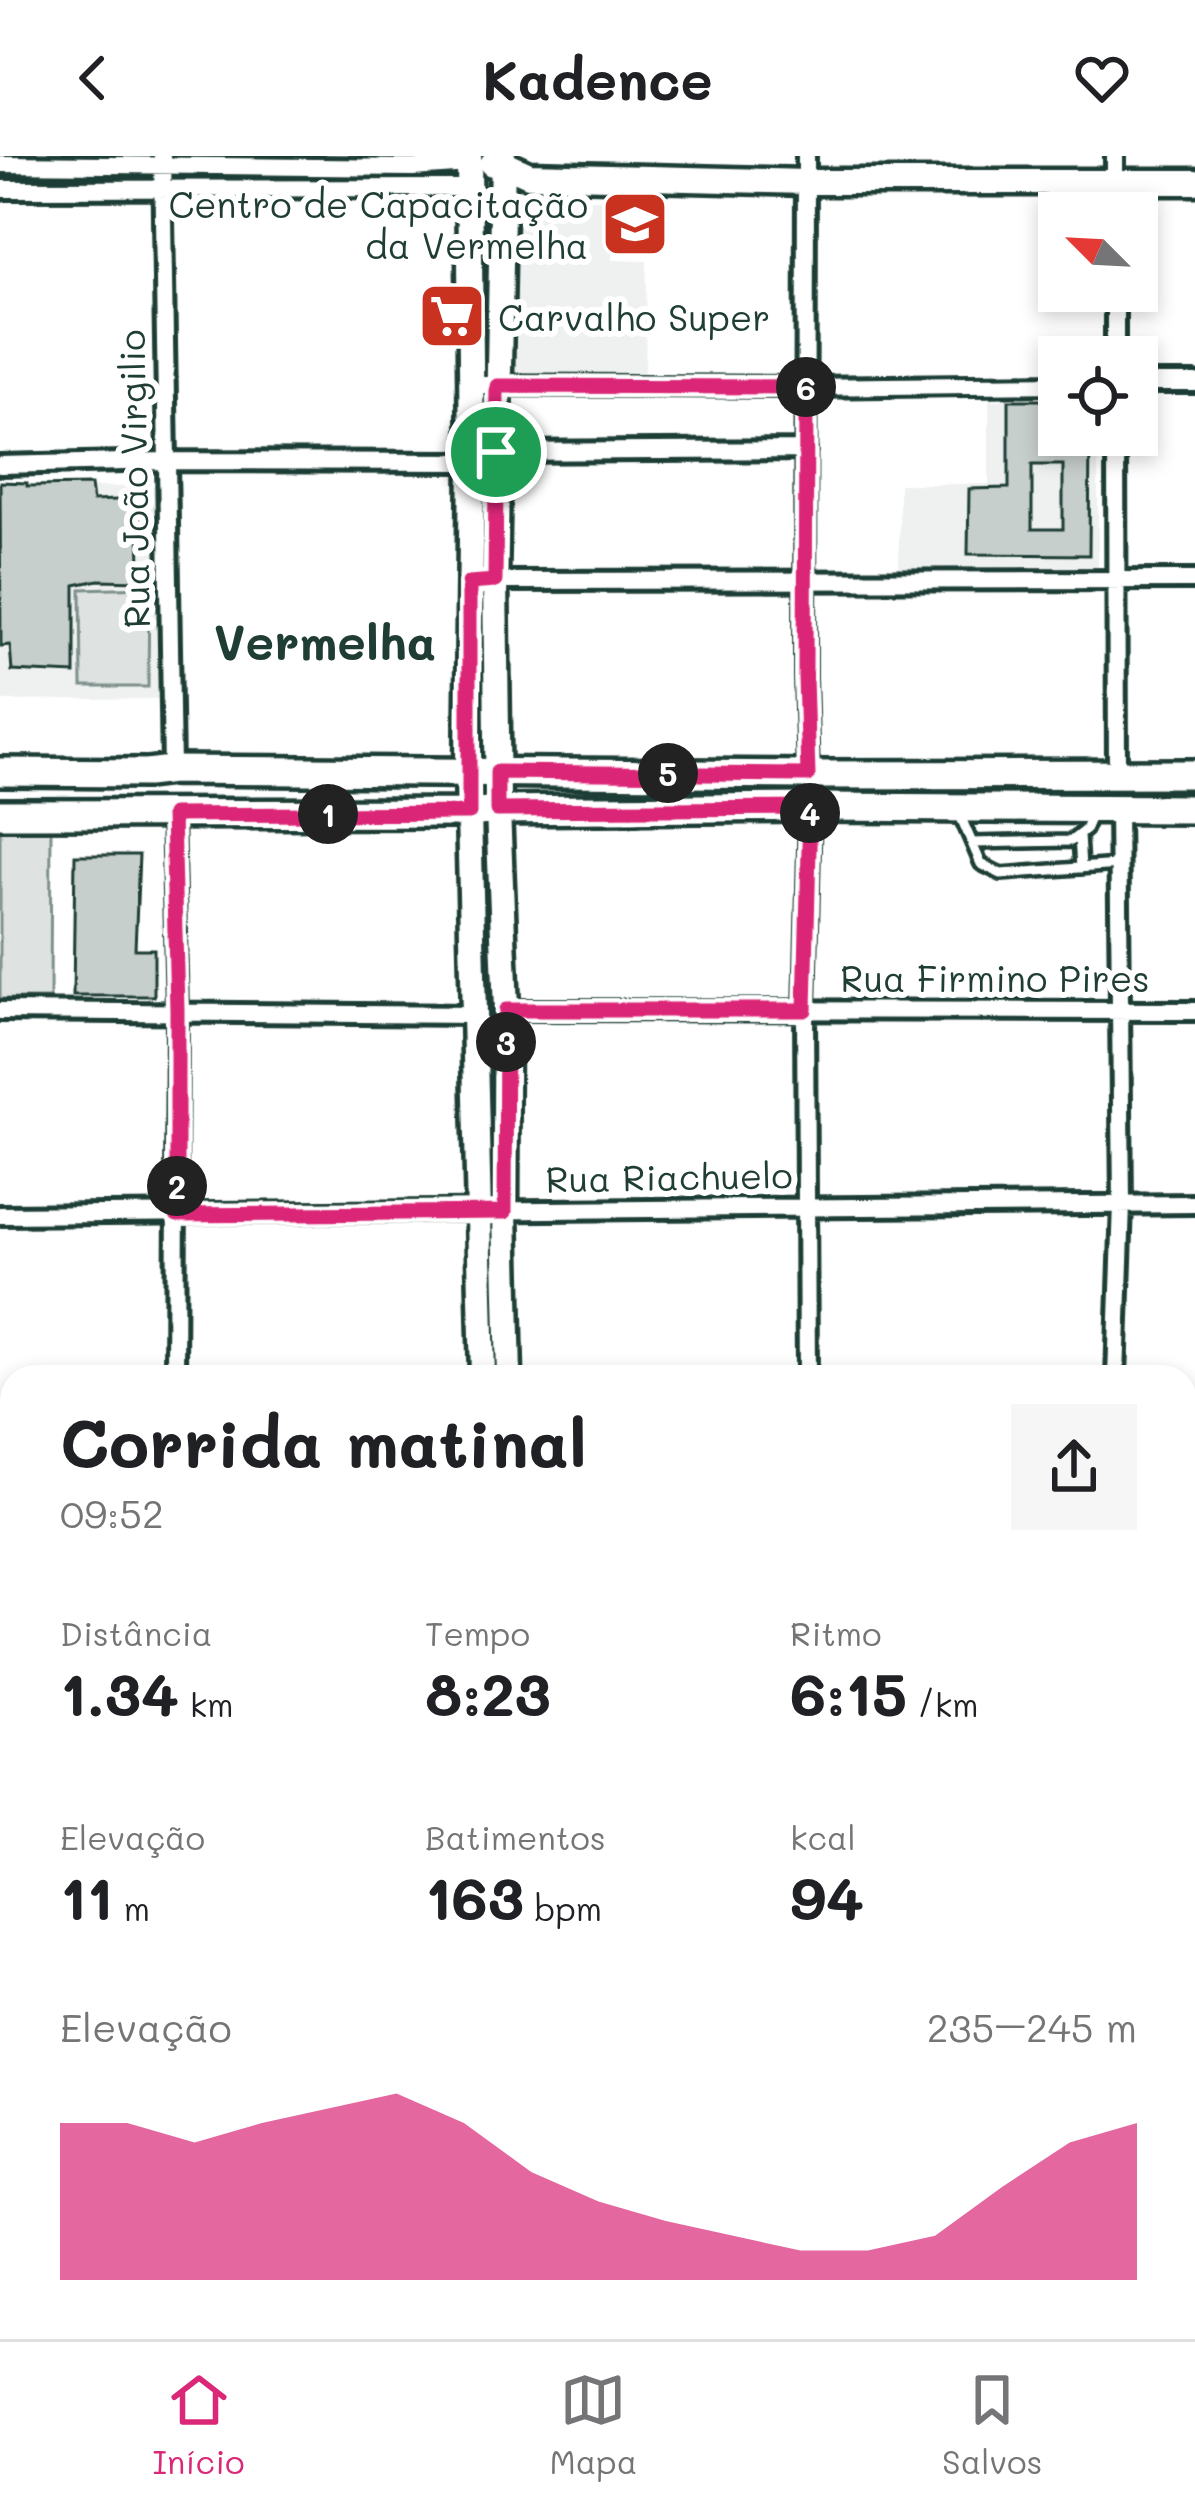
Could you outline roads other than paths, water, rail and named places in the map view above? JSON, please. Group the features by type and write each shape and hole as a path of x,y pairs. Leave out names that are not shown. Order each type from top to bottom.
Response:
{"main road":[{"path":"0,772 1195,774"},
{"path":"0,814 1195,809"}],"street":[{"path":"502,160 484,386 472,462 468,772 483,812 506,1010 509,1365"},
{"path":"0,189 162,187 469,169 502,160 529,176"},
{"path":"0,164 162,161 469,169 502,191"},
{"name":"Rua João Virgilio","path":"162,161 172,770"},
{"path":"502,191 529,176 806,169 1115,168 1195,182"},
{"path":"469,169 484,386 496,452 497,772 483,812 476,1015 483,1365"},
{"path":"806,169 808,775"},
{"path":"1158,383 1195,383"},
{"path":"484,386 1038,384"},
{"path":"496,452 806,450"},
{"path":"1116,456 1117,775"},
{"path":"0,465 472,462"},
{"path":"469,583 804,578 1195,580"},
{"path":"807,1365 805,1010 810,808"},
{"path":"1106,808 1118,865 1122,1204 1116,1365"},
{"path":"172,815 176,1365"},
{"name":"Rua Firmino Pires","path":"506,1010 1195,1011"},
{"path":"0,1011 476,1015"},
{"name":"Rua Riachuelo","path":"0,1215 1195,1204"}],"lane":[{"path":"957,808 981,864 1001,874 1118,865"},
{"path":"972,843 1072,841 1106,808"},
{"path":"1079,836 1081,868"}],"place":[{"name":"Centro de Capacitação da Vermelha","path":"635,224"},
{"name":"Carvalho Super","path":"452,316"}],"district":[{"name":"Vermelha","path":"325,641"}]}
